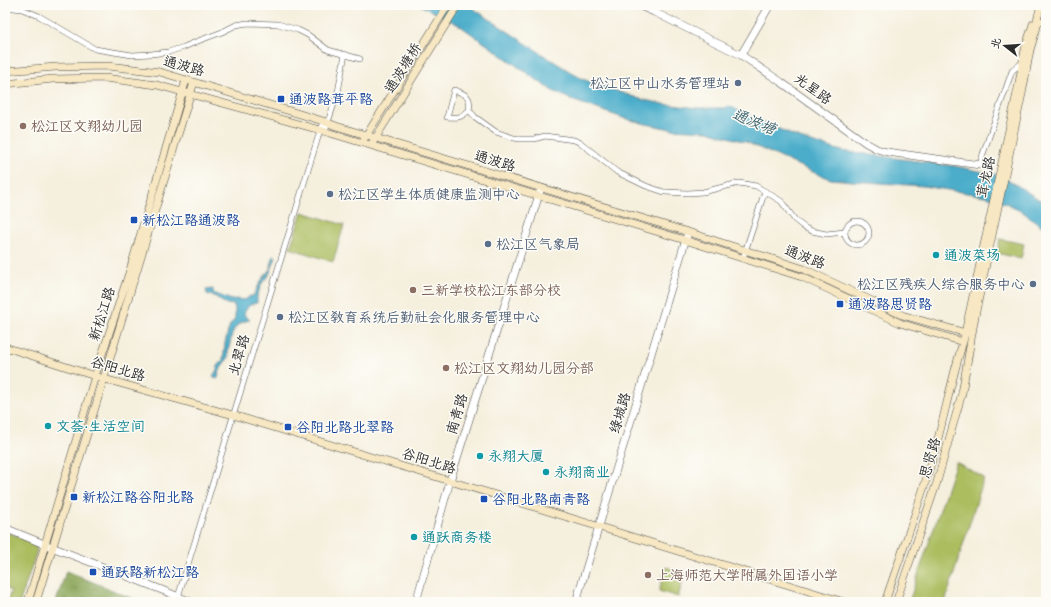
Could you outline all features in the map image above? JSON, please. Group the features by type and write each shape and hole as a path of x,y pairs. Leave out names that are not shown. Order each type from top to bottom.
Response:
{"main road":[{"path":"362,142 448,5"},
{"name":"通波塘桥","path":"371,145 458,5"},
{"name":"茸龙路","path":"967,343 966,333 972,316 1021,89 1037,27 1037,20 1041,5"},
{"path":"1037,20 1046,23"},
{"name":"茸龙路","path":"1021,89 1025,49 1032,25 1037,20"},
{"name":"通波路","path":"5,71 56,67 108,66 160,72 688,232 804,269 902,315 966,333"},
{"name":"通波路","path":"5,84 53,79 105,78 156,85 186,93 362,142 743,258 802,277 900,323 967,343"},
{"name":"新松江路","path":"28,602 49,546 104,379 186,93 186,80"},
{"name":"新松江路","path":"36,602 49,546 95,376 186,93 194,82"},
{"name":"思贤路","path":"896,602 937,482 962,393 967,343 972,316"},
{"name":"思贤路","path":"885,602 914,519 933,457 955,367 967,343"},
{"name":"谷阳北路","path":"5,347 104,379 233,415 844,602"}],"street":[{"name":"光星路","path":"638,5 741,55 866,143 877,149 887,152 980,165"},
{"path":"741,55 770,5"},
{"path":"5,7 22,9 39,16 95,49 132,55 151,54 184,47 236,25 247,23 278,24 298,30 308,35 328,50 360,59"},
{"name":"北翠路","path":"178,596 325,122 338,92 345,54"},
{"path":"980,165 1012,71 1023,62"},
{"path":"469,110 463,116 458,118 447,117 454,90 468,97 470,101 469,110 475,118 496,132 520,139 534,139 545,136 574,140 581,143 617,172 642,184 664,192 695,193 739,183 756,186 781,201 795,220 805,228 826,234 845,232"},
{"name":"南青路","path":"416,602 450,481 540,188"},
{"path":"743,258 765,191"},
{"path":"859,221 868,228 868,236 861,244 853,244 847,240 845,232 846,228 851,223 859,221"},
{"name":"绿城路","path":"576,602 688,232"},
{"path":"5,528 191,602"}],"green space":[{"path":"302,212 344,225 333,262 290,248"},
{"path":"1000,239 1024,244 1021,259 997,253"},
{"path":"956,462 984,478 945,602 911,602 910,599"},
{"path":"5,531 24,539 37,548 20,602 7,602 11,591 5,588"},
{"path":"666,567 685,573 678,597 659,591"},
{"path":"66,571 141,602 56,602"}],"water":[{"name":"通波塘","path":"420,5 468,5 582,79 640,99 663,104 697,108 733,107 792,135 842,151 954,166 994,174 1012,182 1046,204 1046,229 1020,210 986,196 923,186 831,179 746,142 708,131 671,129 646,124 623,118 572,100 551,90 459,25"},
{"path":"274,255 276,257 268,277 262,283 257,296 257,303 249,306 244,314 250,320 239,324 233,331 228,351 228,358 224,363 217,379 213,376 223,360 228,331 230,325 235,319 235,309 234,305 227,304 216,297 207,294 206,290 213,289 213,293 232,300 245,300 250,296 253,296 261,281 270,269"}],"place":[{"name":"松江区中山水务管理站","path":"738,83"},
{"name":"通波路茸平路","path":"281,99"},
{"name":"松江区文翔幼儿园","path":"23,126"},
{"name":"松江区学生体质健康监测中心","path":"330,194"},
{"name":"新松江路通波路","path":"134,220"},
{"name":"松江区气象局","path":"488,244"},
{"name":"通波菜场","path":"936,255"},
{"name":"松江区残疾人综合服务中心","path":"1033,284"},
{"name":"三新学校松江东部分校","path":"413,290"},
{"name":"通波路思贤路","path":"840,304"},
{"name":"松江区教育系统后勤社会化服务管理中心","path":"280,317"},
{"name":"松江区文翔幼儿园分部","path":"446,368"},
{"name":"文荟·生活空间","path":"48,426"},
{"name":"谷阳北路北翠路","path":"288,427"},
{"name":"永翔大厦","path":"480,456"},
{"name":"永翔商业","path":"546,472"},
{"name":"新松江路谷阳北路","path":"74,497"},
{"name":"谷阳北路南青路","path":"484,499"},
{"name":"通跃商务楼","path":"414,537"},
{"name":"通跃路新松江路","path":"93,572"},
{"name":"上海师范大学附属外国语小学","path":"648,575"}]}
